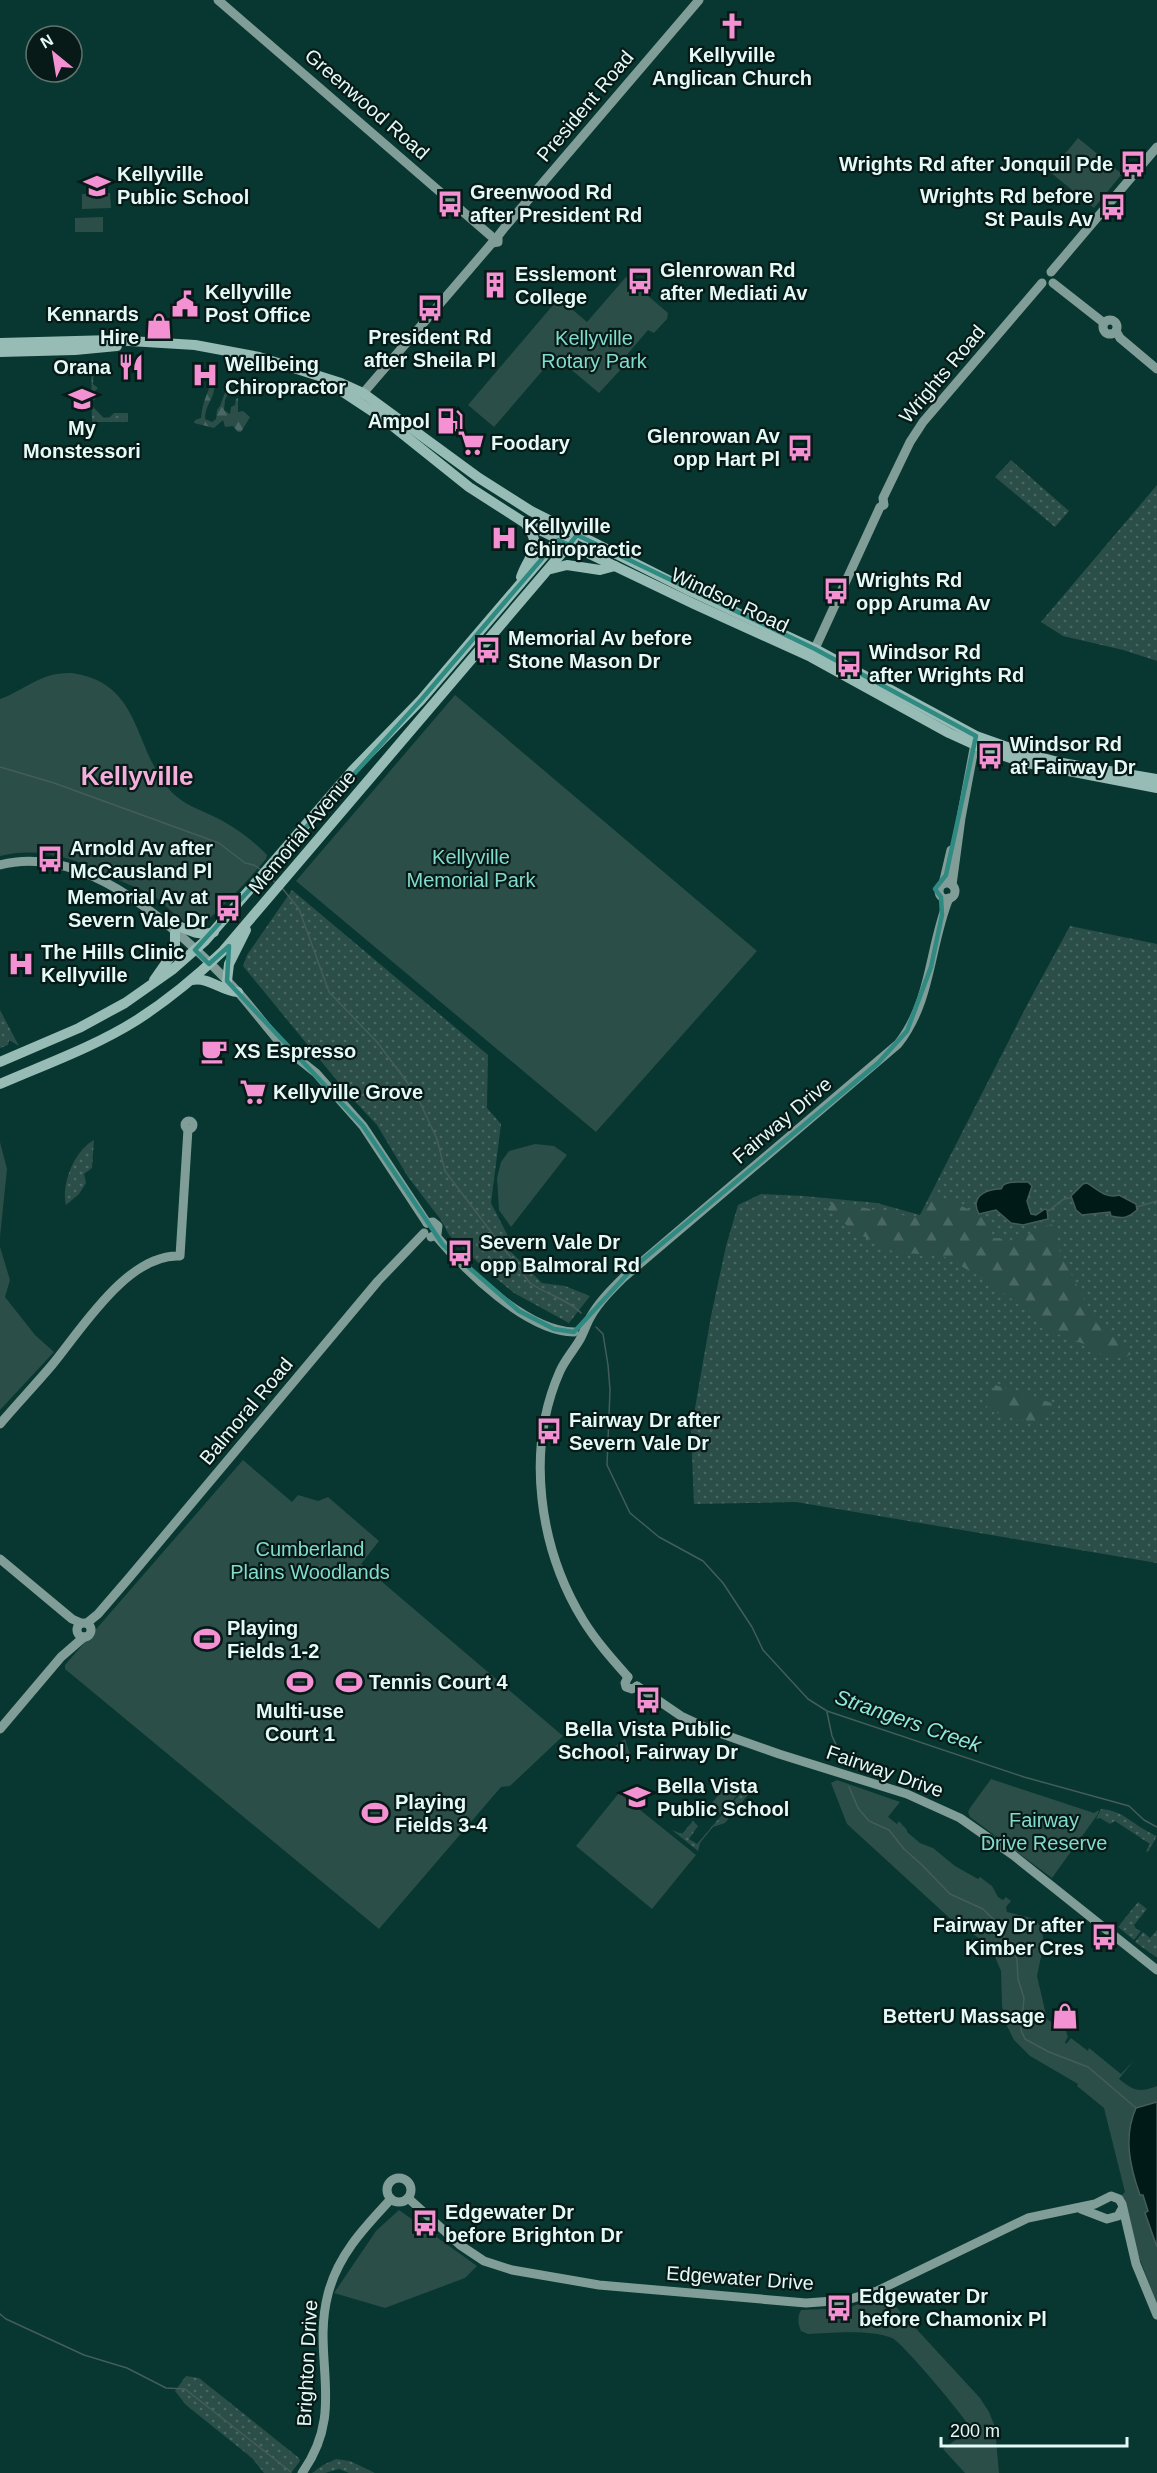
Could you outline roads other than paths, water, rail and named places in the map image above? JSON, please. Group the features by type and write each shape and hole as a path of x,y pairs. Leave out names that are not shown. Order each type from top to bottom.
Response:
{"main road":[{"name":"Windsor Road","path":"0,342 114,340 126,343 173,343 219,348 273,361 341,383 478,478 531,511 813,653 949,733 1062,763 1157,779"},
{"name":"Windsor Road","path":"0,352 75,351 126,343"},
{"name":"Windsor Road","path":"360,397 469,487 525,523 615,566 813,653"},
{"path":"518,586 536,542 525,523"},
{"name":"Memorial Avenue","path":"0,1062 79,1029 149,988 195,950 259,880 345,779 421,700 566,530"},
{"name":"Memorial Avenue","path":"0,1084 115,1032 152,1010 209,964 248,924 577,535"},
{"path":"550,569 567,565 600,570 615,566"},
{"name":"Windsor Road","path":"975,740 1022,762 1157,788"},
{"path":"164,923 174,923 200,935 213,932"},
{"path":"227,981 228,968 244,939 248,924"},
{"path":"149,988 175,950 176,933"},
{"path":"192,980 206,980 226,991 238,992"}],"street":[{"name":"Greenwood Road","path":"218,0 494,238"},
{"name":"President Road","path":"360,397 699,0"},
{"path":"1053,283 1048,285 1042,283 1043,274 1051,272 1157,147"},
{"path":"1051,272 1055,278 1053,283"},
{"name":"Wrights Road","path":"813,653 914,435 1042,283"},
{"path":"1053,283 1104,323 1109,320 1114,322 1120,338 1157,369"},
{"name":"Fairway Drive","path":"975,740 947,884 939,890 945,897 942,915 922,1001 912,1024 898,1044 878,1063 634,1267 613,1288 573,1338 551,1396 542,1445 542,1497 547,1533 566,1588 599,1644 628,1677 625,1680 626,1687 632,1689 637,1686 681,1716 711,1730 779,1754 897,1790 960,1818 1013,1855 1157,1970"},
{"path":"0,865 41,861 79,872 131,898 176,933 238,992 282,1045 290,1044 291,1053 316,1073 363,1126 430,1237 436,1236"},
{"path":"0,1424 118,1286 150,1263 166,1257 180,1256 188,1129"},
{"path":"426,1228 433,1222 438,1226 436,1236"},
{"name":"Balmoral Road","path":"0,1729 378,1281 426,1228"},
{"path":"436,1236 473,1274 503,1299 532,1318 573,1338"},
{"path":"0,1559 83,1628"},
{"path":"397,2178 406,2180 410,2186 408,2198 398,2202 391,2199 387,2193 391,2181 397,2178"},
{"path":"1130,2242 1113,2219 1103,2216 1100,2210 1101,2201 1108,2197 1114,2197 1120,2201 1130,2242 1157,2315"},
{"name":"Edgewater Drive","path":"408,2198 460,2245 484,2261 512,2270 599,2285 806,2303 847,2300 877,2291 1028,2218 1101,2201"},
{"name":"Brighton Drive","path":"302,2473 318,2446 326,2419 327,2387 323,2338 325,2305 332,2280 349,2246 391,2199"},
{"name":"Edgewater Drive","path":"1076,2208 1103,2216"},
{"path":"1113,2219 1118,2217 1122,2209"}],"waterway":[{"name":"Strangers Creek","path":"0,767 54,783 219,843 245,863 260,869"},
{"name":"Strangers Creek","path":"268,876 276,883"},
{"name":"Strangers Creek","path":"282,888 299,909 329,992 377,1042 416,1094 437,1139 445,1171 530,1283 570,1304 581,1313"},
{"path":"1048,1211 1061,1201 1071,1198"},
{"path":"1137,1207 1157,1201"},
{"name":"Strangers Creek","path":"596,1327 603,1334 610,1390 607,1465 630,1513 659,1537 703,1561 723,1583 752,1627 763,1650 808,1699 827,1711 1024,1777 1129,1806 1144,1820 1157,1827"},
{"path":"827,1712 832,1736 845,1764"},
{"path":"849,1787 858,1808 869,1821 889,1830 904,1849 950,1894 983,1909 996,1922 1017,1959 1018,1979 1024,1998 1021,2030 1025,2039 1049,2052 1088,2067 1136,2108"},
{"path":"0,2314 6,2319 84,2355 127,2368 166,2388 185,2389 291,2472"}],"place":[{"name":"Kellyville Anglican Church","path":"732,26"},
{"name":"Wrights Rd after Jonquil Pde","path":"1133,164"},
{"name":"Kellyville Public School","path":"97,186"},
{"name":"Greenwood Rd after President Rd","path":"450,204"},
{"name":"Wrights Rd before St Pauls Av","path":"1113,207"},
{"name":"Glenrowan Rd after Mediati Av","path":"640,281"},
{"name":"Esslemont College","path":"495,285"},
{"name":"Kellyville Post Office","path":"185,304"},
{"name":"President Rd after Sheila Pl","path":"430,308"},
{"name":"Kennards Hire","path":"159,326"},
{"name":"Orana","path":"131,367"},
{"name":"Wellbeing Chiropractor","path":"205,375"},
{"name":"My Monstessori","path":"82,399"},
{"name":"Ampol","path":"450,421"},
{"name":"Foodary","path":"471,443"},
{"name":"Glenrowan Av opp Hart Pl","path":"800,448"},
{"name":"Kellyville Chiropractic","path":"504,538"},
{"name":"Wrights Rd opp Aruma Av","path":"836,591"},
{"name":"Memorial Av before Stone Mason Dr","path":"488,650"},
{"name":"Windsor Rd after Wrights Rd","path":"849,664"},
{"name":"Windsor Rd at Fairway Dr","path":"990,756"},
{"name":"Arnold Av after McCausland Pl","path":"50,859"},
{"name":"Memorial Av at Severn Vale Dr","path":"228,908"},
{"name":"The Hills Clinic Kellyville","path":"21,964"},
{"name":"XS Espresso","path":"214,1051"},
{"name":"Kellyville Grove","path":"253,1092"},
{"name":"Severn Vale Dr opp Balmoral Rd","path":"460,1253"},
{"name":"Fairway Dr after Severn Vale Dr","path":"549,1431"},
{"name":"Playing Fields 1-2","path":"207,1639"},
{"name":"Multi-use Court 1","path":"300,1682"},
{"name":"Tennis Court 4","path":"349,1682"},
{"name":"Bella Vista Public School, Fairway Dr","path":"648,1700"},
{"name":"Bella Vista Public School","path":"637,1797"},
{"name":"Playing Fields 3-4","path":"375,1813"},
{"name":"Fairway Dr after Kimber Cres","path":"1104,1937"},
{"name":"BetterU Massage","path":"1065,2016"},
{"name":"Edgewater Dr before Brighton Dr","path":"425,2223"},
{"name":"Edgewater Dr before Chamonix Pl","path":"839,2308"}],"district":[{"name":"Kellyville","path":"137,776"}],"park label":[{"name":"Kellyville Rotary Park","path":"594,350"},
{"name":"Kellyville Memorial Park","path":"471,868"},
{"name":"Cumberland Plains Woodlands","path":"310,1560"},
{"name":"Fairway Drive Reserve","path":"1044,1832"}]}
